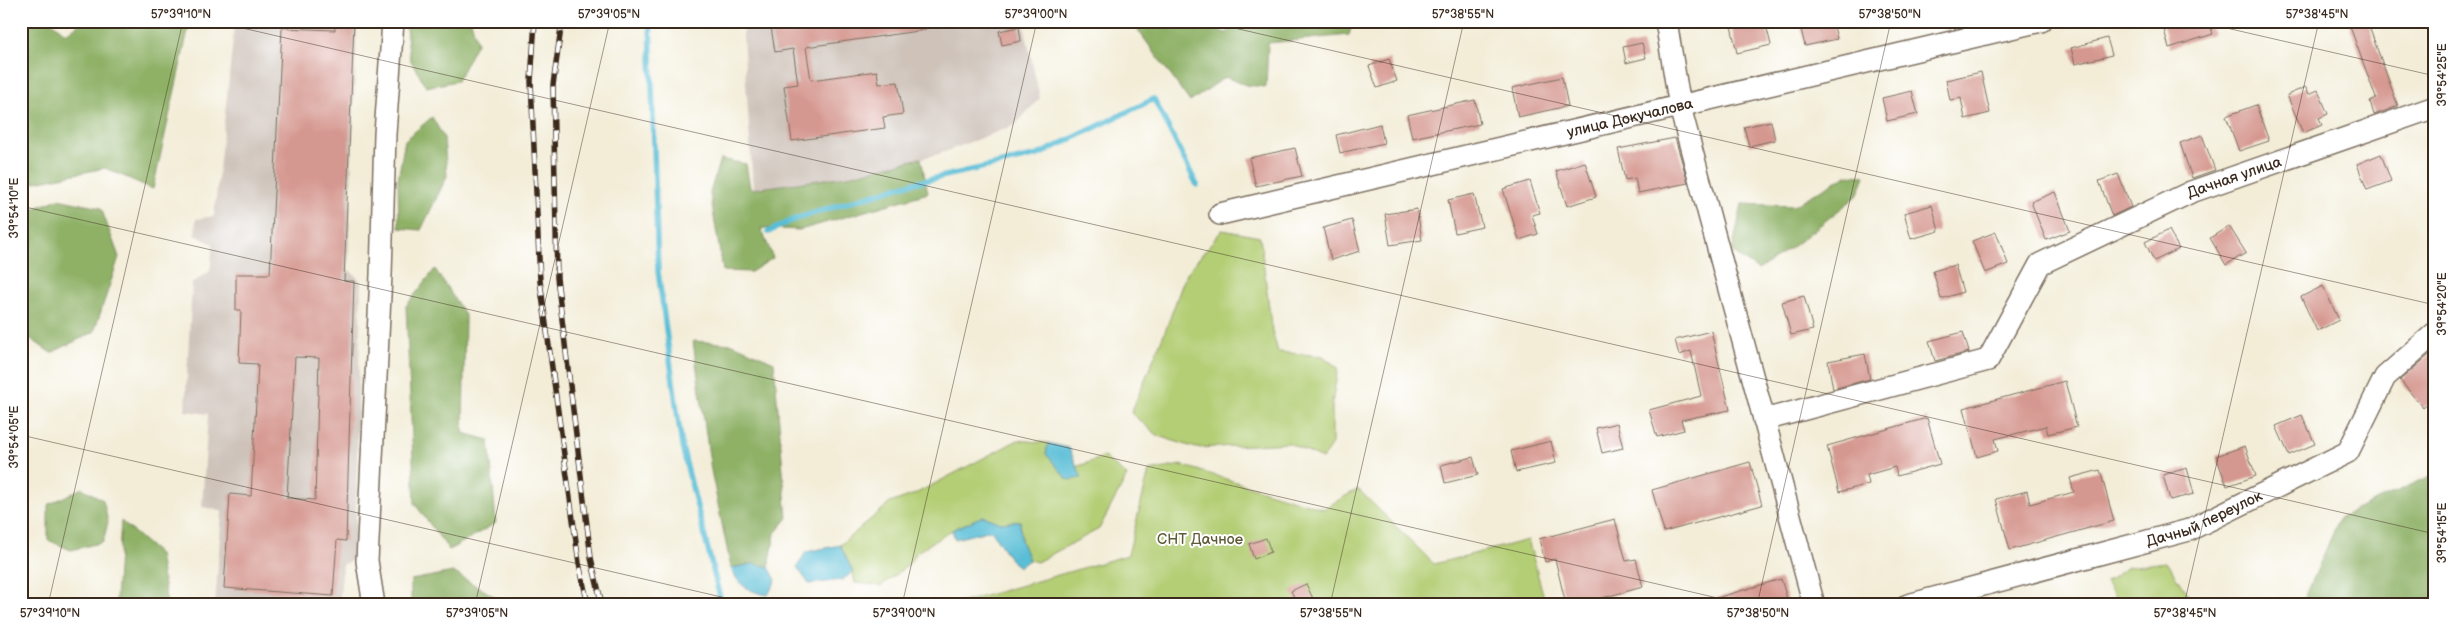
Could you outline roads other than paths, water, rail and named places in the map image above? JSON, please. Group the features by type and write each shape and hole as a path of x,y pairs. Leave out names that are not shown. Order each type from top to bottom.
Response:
{"street":[{"path":"374,605 367,561 381,275 385,134 393,21"},
{"path":"1666,21 1680,107 1814,605"},
{"name":"улица Докучалова","path":"1220,214 2041,21"},
{"name":"Дачная улица","path":"1764,420 1988,360 2040,264 2191,192 2435,107"},
{"name":"Дачный переулок","path":"1908,605 2189,530 2348,452 2385,377 2435,333"}],"water":[{"path":"1048,443 1069,448 1082,478 1068,480 1046,454"},
{"path":"983,516 1001,523 1020,521 1021,540 1029,560 1019,567 1010,559 991,530 955,539 952,530"},
{"path":"840,545 853,572 842,580 809,584 797,567 806,552"},
{"path":"753,564 769,567 776,580 768,595 745,587 737,579 731,568"}],"waterway":[{"path":"650,21 658,271 682,447 722,605"},
{"path":"768,232 795,219 905,185 1038,155 1154,99 1197,185"}],"railway":[{"path":"535,21 531,81 540,281 579,563 588,605"},
{"path":"562,21 553,85 557,278 591,558 602,605"}],"park label":[{"name":"СНТ Дачное","path":"1200,539"}]}
